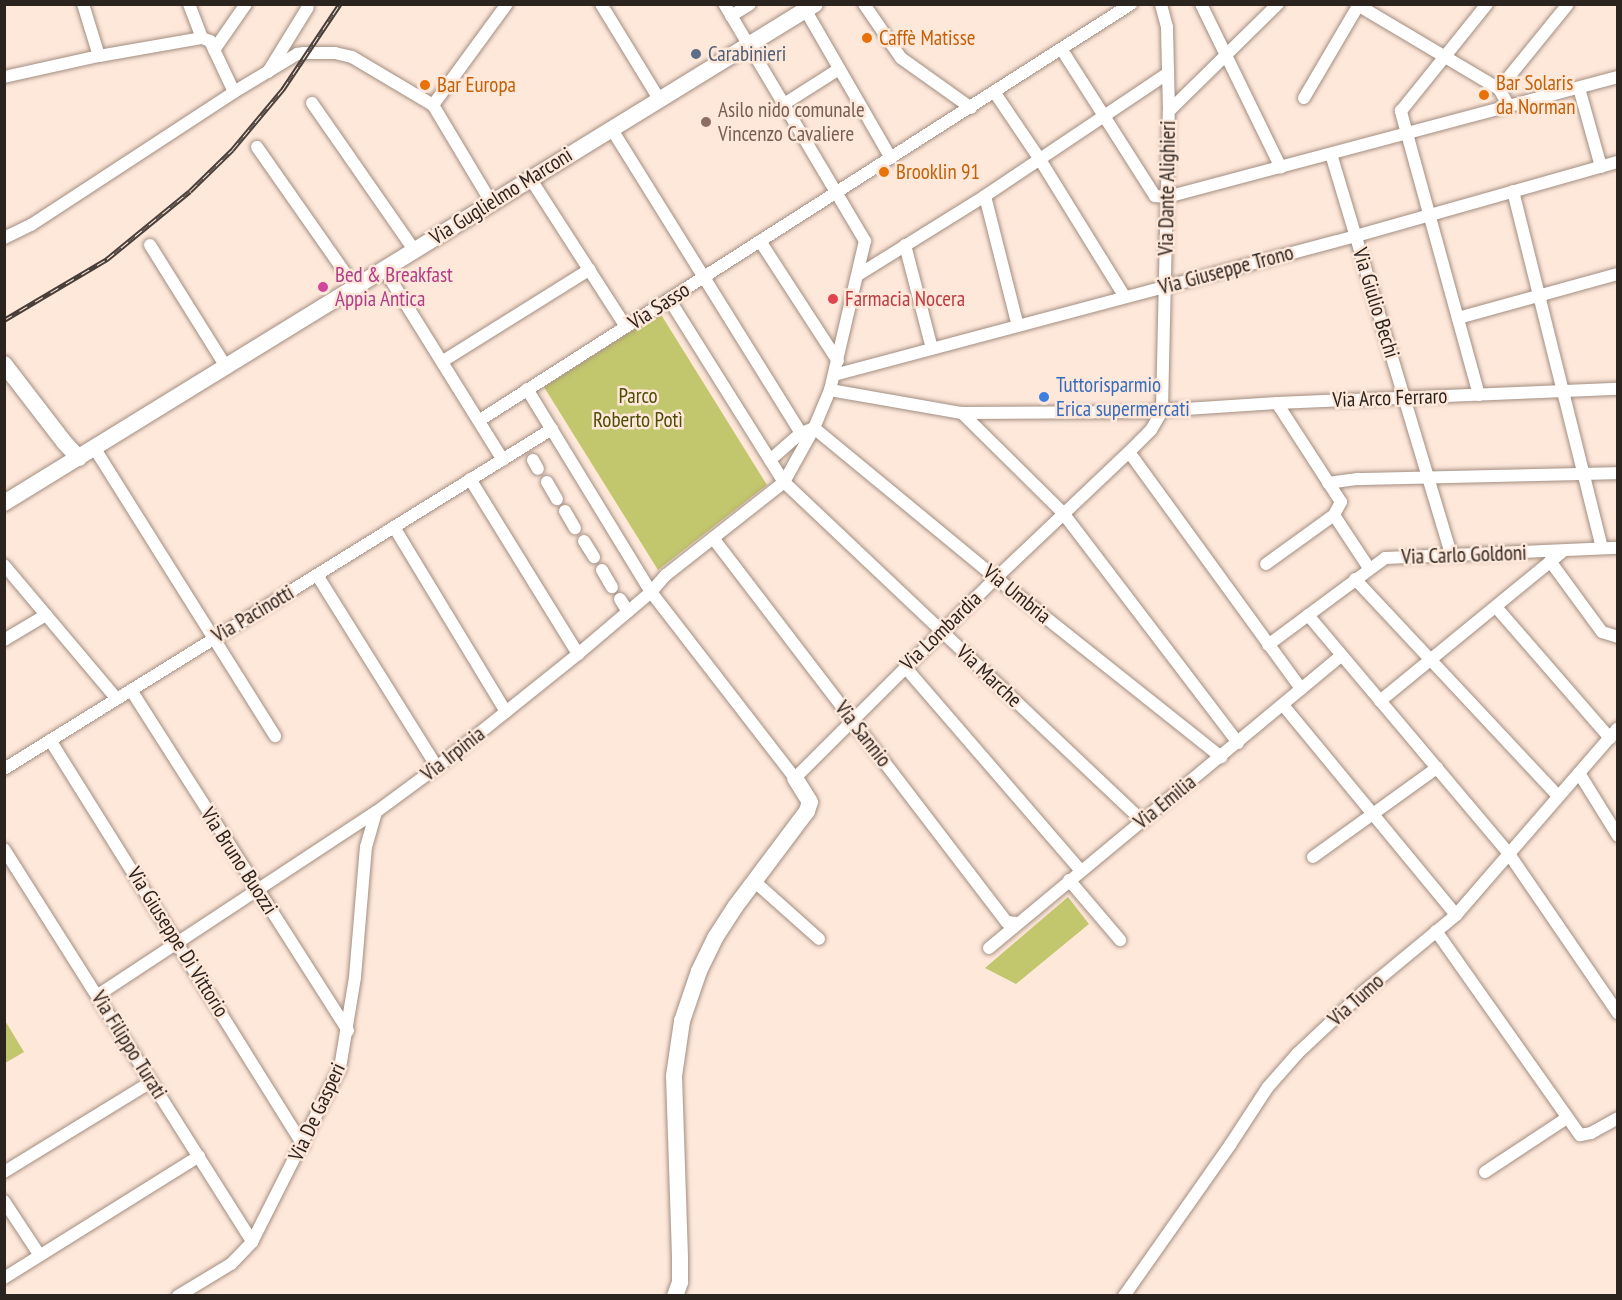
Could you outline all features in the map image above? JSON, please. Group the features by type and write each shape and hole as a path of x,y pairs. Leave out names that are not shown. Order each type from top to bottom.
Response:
{"main road":[{"name":"Via Guglielmo Marconi","path":"4,503 227,368 491,202 748,45 807,6"},
{"path":"4,364 56,433 79,458"},
{"path":"675,1296 680,1282 680,1257 674,1076 682,1021 699,971 715,938 754,881 807,811 810,802 795,778"}],"street":[{"path":"83,4 99,56"},
{"path":"189,4 201,38"},
{"path":"214,50 246,4"},
{"path":"434,105 507,4"},
{"path":"601,4 659,99"},
{"path":"724,4 838,192 865,241 830,390 814,428 784,482"},
{"path":"731,16 750,4"},
{"path":"864,4 901,58 971,108"},
{"name":"Via Sasso","path":"480,420 1131,4"},
{"name":"Via Dante Alighieri","path":"1161,4 1167,27 1169,111 1162,409"},
{"path":"1201,4 1281,168"},
{"path":"1169,111 1278,4"},
{"path":"1479,395 1401,111 1487,4"},
{"path":"1499,89 1568,4"},
{"path":"1304,98 1357,5 1499,89 1509,106"},
{"path":"807,6 839,69 891,158"},
{"path":"267,73 308,7"},
{"path":"4,77 99,56 201,38 210,41 234,92"},
{"path":"1062,50 1155,196 1167,197 1579,88 1617,74"},
{"path":"4,238 31,225 234,92 297,54 343,54 434,105 491,202"},
{"path":"784,104 839,69"},
{"path":"858,275 985,196 1168,73"},
{"path":"1579,88 1602,167"},
{"path":"995,93 1039,158 1125,297"},
{"path":"312,103 414,250"},
{"path":"611,128 801,433"},
{"path":"258,147 355,287"},
{"name":"Via Giulio Bechi","path":"1331,154 1426,478 1451,555"},
{"name":"Via Giuseppe Trono","path":"834,375 1356,236 1617,162"},
{"path":"530,178 626,327"},
{"path":"1513,191 1602,548"},
{"path":"985,196 1018,326"},
{"path":"760,241 838,361"},
{"path":"150,245 227,368"},
{"path":"905,245 933,349"},
{"path":"384,269 503,460"},
{"path":"443,361 590,269"},
{"path":"1458,318 1617,275"},
{"name":"Via Marche","path":"669,298 784,482 1143,821"},
{"path":"527,389 651,592 795,778"},
{"name":"Via Arco Ferraro","path":"830,390 962,413 1140,412 1277,403 1617,389"},
{"path":"1266,564 1334,515 1341,502 1277,403"},
{"name":"Via Lombardia","path":"795,778 996,578 1129,452 1151,429 1162,409"},
{"path":"962,413 1063,513 1238,743"},
{"path":"770,460 801,433 814,428"},
{"name":"Via Umbria","path":"814,428 996,578 1221,757"},
{"name":"Via Pacinotti","path":"4,769 552,429"},
{"path":"95,449 275,736"},
{"path":"1129,452 1301,689"},
{"path":"1328,483 1617,473"},
{"path":"470,479 578,654"},
{"path":"547,482 557,499"},
{"name":"Via Irpinia","path":"98,995 376,812 437,767 578,654 651,592 666,575 784,482"},
{"path":"565,512 575,528"},
{"path":"1334,515 1368,568"},
{"path":"394,527 506,712"},
{"name":"Via Sannio","path":"713,538 1008,922 1017,923"},
{"path":"584,541 594,557"},
{"name":"Via Carlo Goldoni","path":"1268,645 1368,568 1385,558 1617,548"},
{"path":"1380,701 1432,661 1563,551"},
{"path":"1550,561 1602,632 1617,637"},
{"path":"4,565 117,699"},
{"path":"602,570 612,587"},
{"path":"317,575 437,767"},
{"path":"1355,579 1558,796"},
{"path":"620,599 628,612"},
{"path":"1496,607 1613,733"},
{"path":"4,640 46,615"},
{"path":"1308,615 1509,854 1617,1013"},
{"name":"Via Emilia","path":"989,948 1341,656"},
{"path":"905,667 1081,871"},
{"name":"Via Bruno Buozzi","path":"131,690 348,1031"},
{"path":"1283,705 1456,915"},
{"name":"Via Tumo","path":"1124,1296 1268,1087 1298,1053 1392,968 1456,915 1613,733"},
{"name":"Via Giuseppe Di Vittorio","path":"50,740 303,1145"},
{"path":"1313,857 1375,815 1437,768"},
{"path":"1579,773 1617,834"},
{"name":"Via De Gasperi","path":"178,1296 231,1264 252,1242 340,1068 348,1031 366,847 376,812"},
{"name":"Via Filippo Turati","path":"4,849 252,1242"},
{"path":"1069,880 1120,940"},
{"path":"754,881 819,939"},
{"path":"1436,931 1580,1135 1591,1133 1617,1118"},
{"path":"4,1172 151,1082"},
{"path":"1485,1172 1567,1118"},
{"path":"4,1278 199,1156"},
{"path":"4,1201 39,1254"}],"green space":[{"name":"Parco Roberto Potì","path":"660,313 767,485 658,570 544,387"},
{"path":"1068,897 1089,924 1016,984 985,968"},
{"path":"4,1019 24,1052 5,1063 4,1063"}],"railway":[{"path":"4,320 107,259 190,191 232,150 283,89 340,4"}],"place":[{"name":"Caffè Matisse","path":"867,38"},
{"name":"Carabinieri","path":"696,54"},
{"name":"Bar Europa","path":"425,85"},
{"name":"Bar Solaris da Norman","path":"1484,95"},
{"name":"Asilo nido comunale Vincenzo Cavaliere","path":"706,122"},
{"name":"Brooklin 91","path":"884,172"},
{"name":"Bed & Breakfast Appia Antica","path":"323,287"},
{"name":"Farmacia Nocera","path":"833,299"},
{"name":"Tuttorisparmio Erica supermercati","path":"1044,397"}]}
